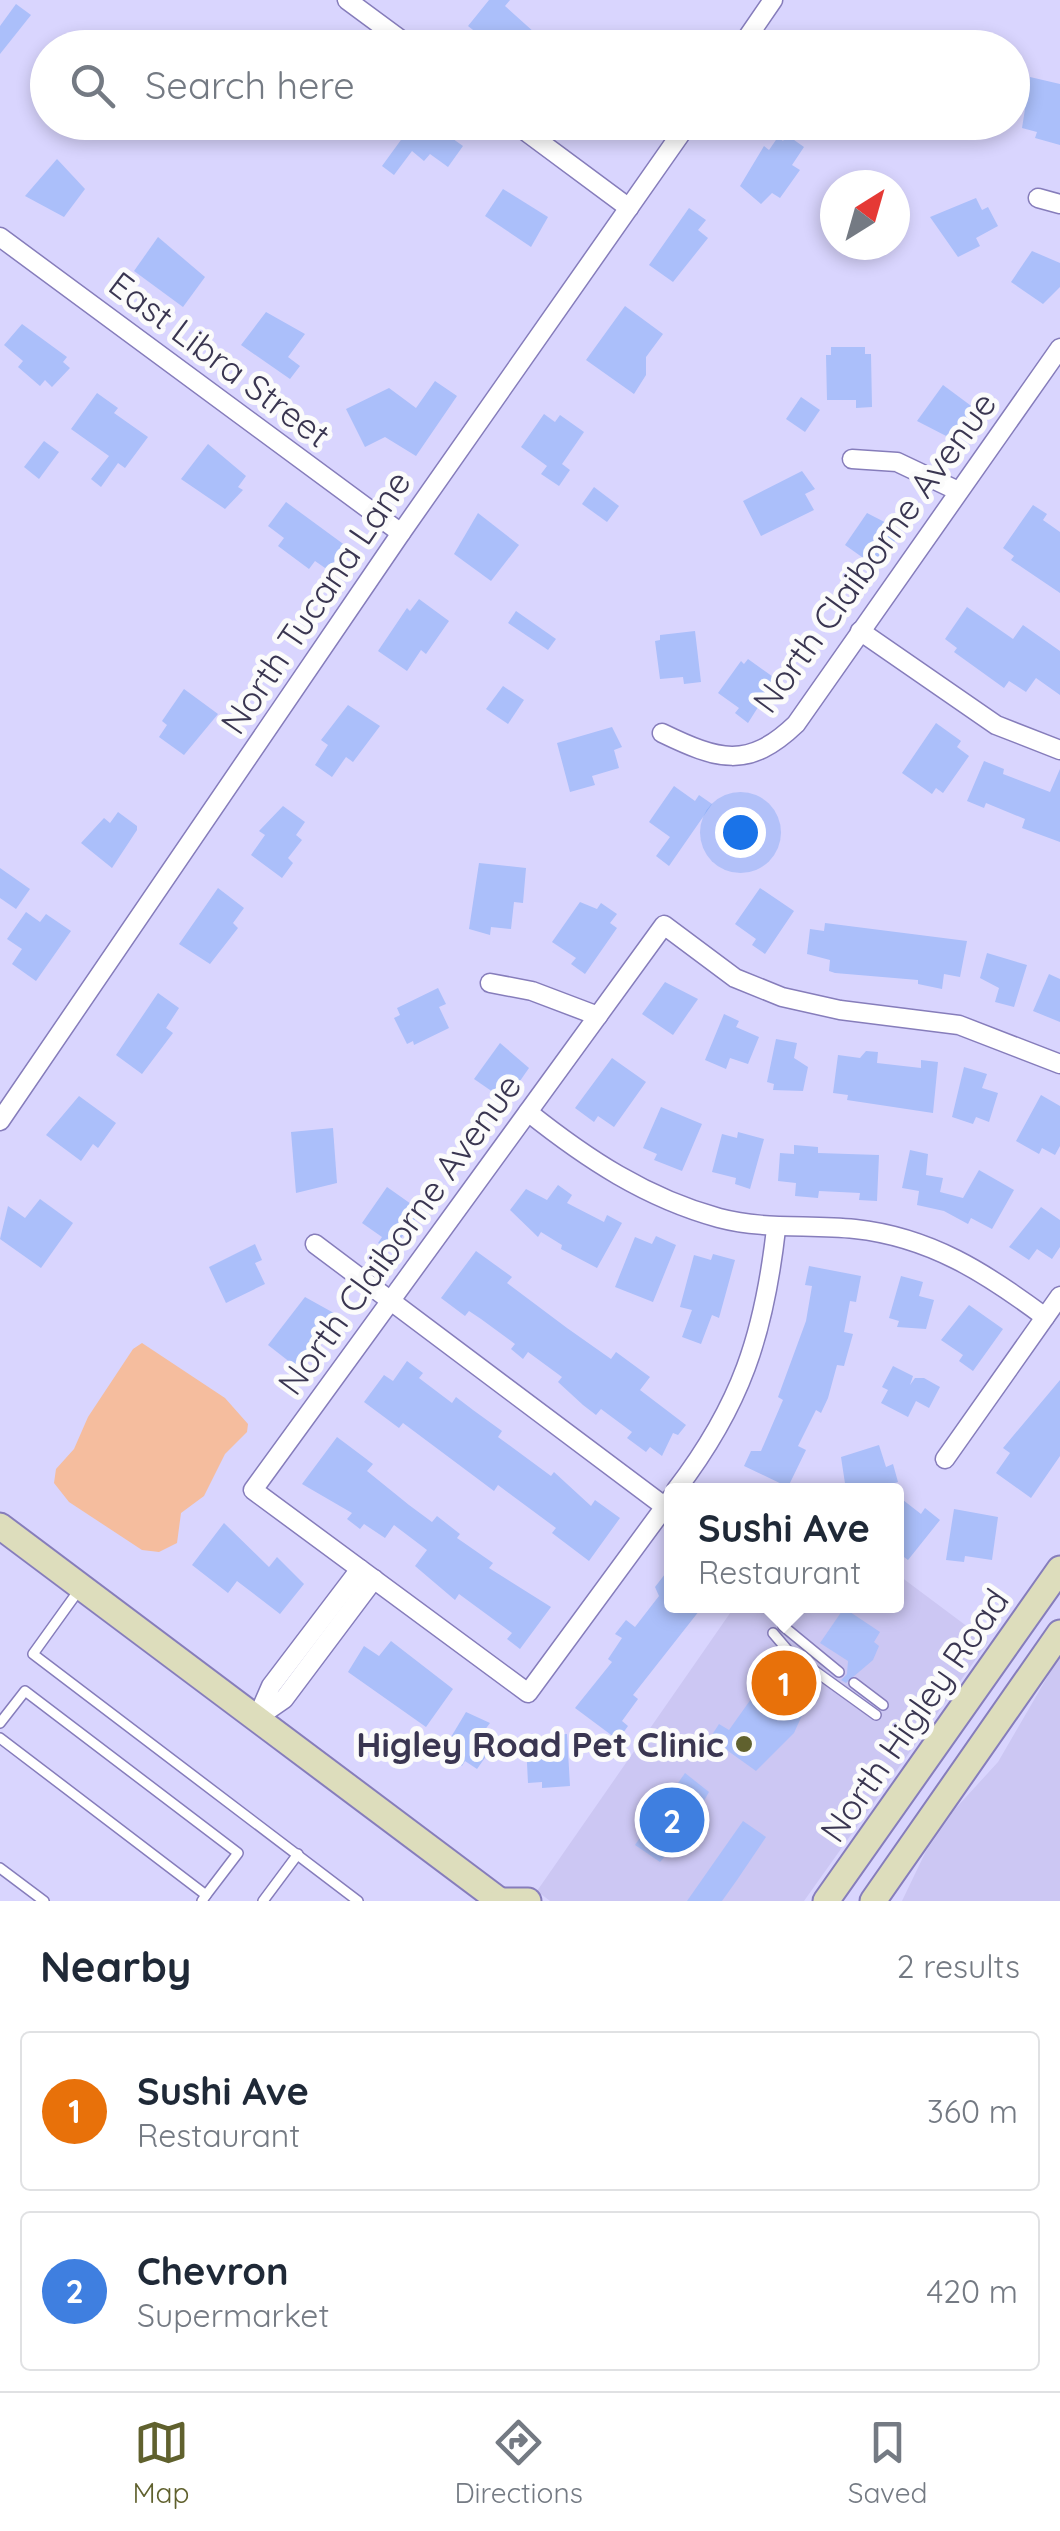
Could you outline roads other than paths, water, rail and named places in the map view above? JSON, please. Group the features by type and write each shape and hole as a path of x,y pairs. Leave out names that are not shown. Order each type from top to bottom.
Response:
{"main road":[{"path":"0,1526 500,1901 528,1901"},
{"name":"North Higley Road","path":"826,1901 1060,1569"},
{"name":"North Higley Road","path":"873,1901 1060,1632"},
{"path":"992,1667 1022,1687"}],"street":[{"path":"347,0 388,30"},
{"path":"752,30 773,0"},
{"path":"537,140 630,208"},
{"name":"North Tucana Lane","path":"0,1122 401,533 676,140"},
{"path":"1038,198 1060,204"},
{"name":"East Libra Street","path":"0,236 401,533"},
{"name":"North Claiborne Avenue","path":"662,733 720,758 773,746 796,724 956,490 1060,348"},
{"path":"852,460 897,462 956,490"},
{"path":"860,631 996,725 1060,750"},
{"name":"North Claiborne Avenue","path":"367,1574 252,1490 664,925 735,978 782,997 840,1010 959,1025 1060,1064"},
{"path":"490,984 532,991 598,1016"},
{"path":"528,1112 580,1153 636,1187 680,1206 776,1229 854,1229 902,1237 989,1275 1045,1317"},
{"path":"681,1483 712,1443 737,1397 768,1300 776,1229"},
{"path":"315,1244 664,1499"},
{"path":"945,1460 1060,1296"},
{"path":"258,1717 271,1686 367,1574 528,1693 664,1507"}],"lane":[{"path":"82,1586 32,1654 358,1901"},
{"path":"783,1626 839,1672"},
{"path":"773,1633 790,1653 876,1715"},
{"path":"854,1683 883,1704"},
{"path":"0,1723 24,1691 238,1853 204,1898 0,1738"},
{"path":"263,1901 298,1854"},
{"path":"0,1868 44,1901"}],"place":[{"name":"Sushi Ave","path":"784,1683"},
{"name":"Higley Road Pet Clinic","path":"744,1744"},
{"name":"Chevron","path":"672,1820"}]}
